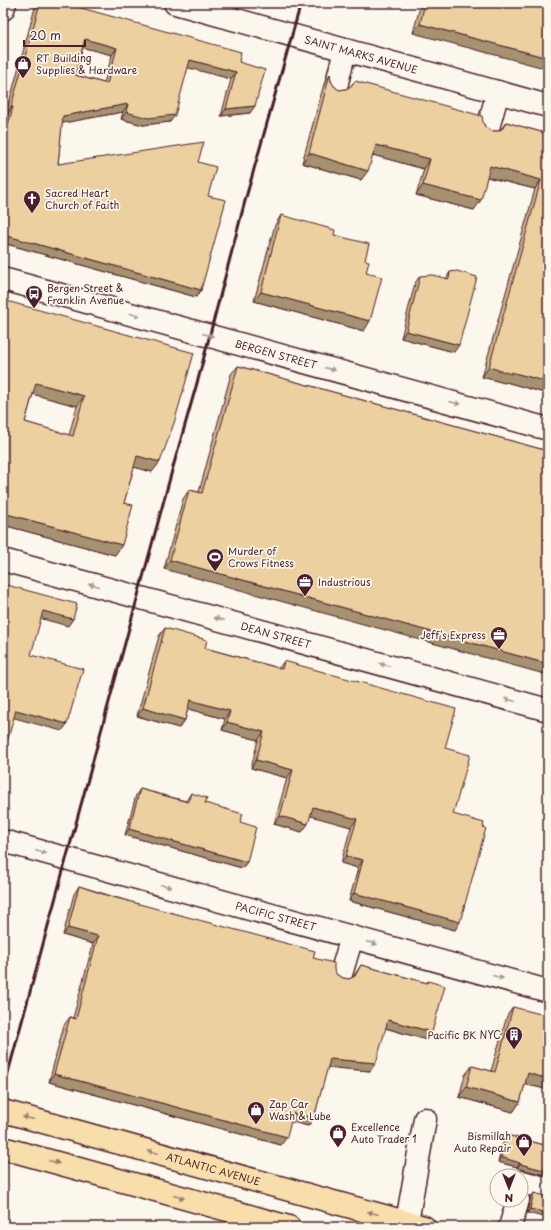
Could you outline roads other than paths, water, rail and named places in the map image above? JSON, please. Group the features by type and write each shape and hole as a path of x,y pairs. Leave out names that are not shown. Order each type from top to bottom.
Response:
{"main road":[{"name":"ATLANTIC AVENUE","path":"3,1111 416,1225"},
{"path":"3,1148 289,1227"}],"street":[{"path":"3,9 5,3"},
{"name":"SAINT MARKS AVENUE","path":"174,3 548,106"},
{"path":"336,87 345,50"},
{"path":"488,128 498,92"},
{"name":"BERGEN STREET","path":"3,279 548,429"},
{"name":"DEAN STREET","path":"3,560 548,710"},
{"name":"PACIFIC STREET","path":"3,841 548,991"},
{"path":"341,974 352,937"},
{"path":"416,1225 425,1119"}],"railway":[{"path":"3,1091 199,376 245,201 301,3"}],"place":[{"name":"RT Building Supplies & Hardware","path":"23,79"},
{"name":"Sacred Heart Church of Faith","path":"32,214"},
{"name":"Bergen Street & Franklin Avenue","path":"34,309"},
{"name":"Murder of Crows Fitness","path":"215,572"},
{"name":"Industrious","path":"305,597"},
{"name":"Jeff's Express","path":"499,650"},
{"name":"Pacific BK NYC","path":"514,1050"},
{"name":"Zap Car Wash & Lube","path":"256,1125"},
{"name":"Excellence Auto Trader 1","path":"338,1148"},
{"name":"Bismillah Auto Repair","path":"524,1157"}]}
